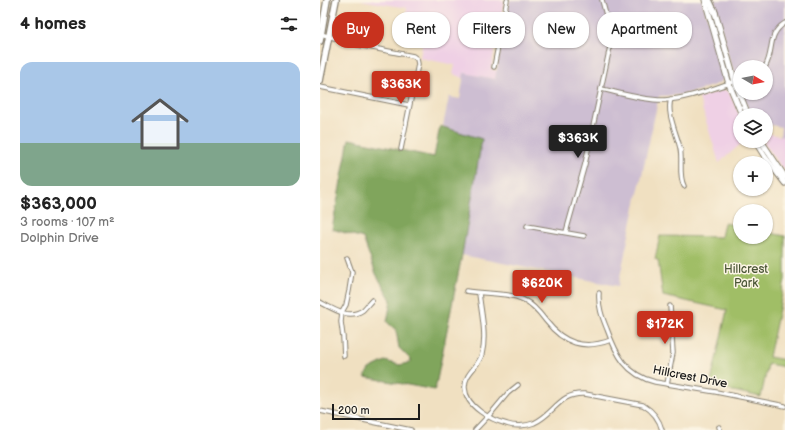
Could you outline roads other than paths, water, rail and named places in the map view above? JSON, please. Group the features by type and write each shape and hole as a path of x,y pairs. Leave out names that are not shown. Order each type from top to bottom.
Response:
{"main road":[{"path":"320,41 327,0"},
{"path":"320,81 336,0"},
{"path":"705,0 733,77"},
{"path":"710,0 733,75"},
{"path":"759,148 785,183"},
{"path":"766,148 785,177"}],"street":[{"path":"494,67 507,0"},
{"path":"566,232 585,164 611,42 610,30 602,0"},
{"path":"768,60 773,36 777,30 785,24"},
{"path":"321,34 358,45 413,56 416,58 418,64 401,149"},
{"path":"601,88 654,99 671,99 696,95 733,83"},
{"path":"320,86 409,105"},
{"path":"671,99 670,107 681,150 681,180 684,186"},
{"path":"527,226 584,236"},
{"path":"344,356 341,322 342,312 346,305 352,272 347,258"},
{"path":"466,291 509,296 526,300 554,331 569,341 588,345 611,340"},
{"path":"479,293 484,348 480,361 468,375 465,387 466,395 478,409 488,416 515,426 528,424 546,416 560,401 568,396 585,394 638,404 646,407 656,416 662,430"},
{"name":"Hillcrest Drive","path":"599,293 600,310 611,340 619,356 635,373 648,380 785,406"},
{"path":"320,302 342,312 353,314 363,310 372,300"},
{"path":"667,384 673,353 670,306"},
{"path":"475,430 508,393 518,385"},
{"path":"320,412 411,430"}],"park label":[{"name":"Hillcrest Park","path":"746,276"}]}
